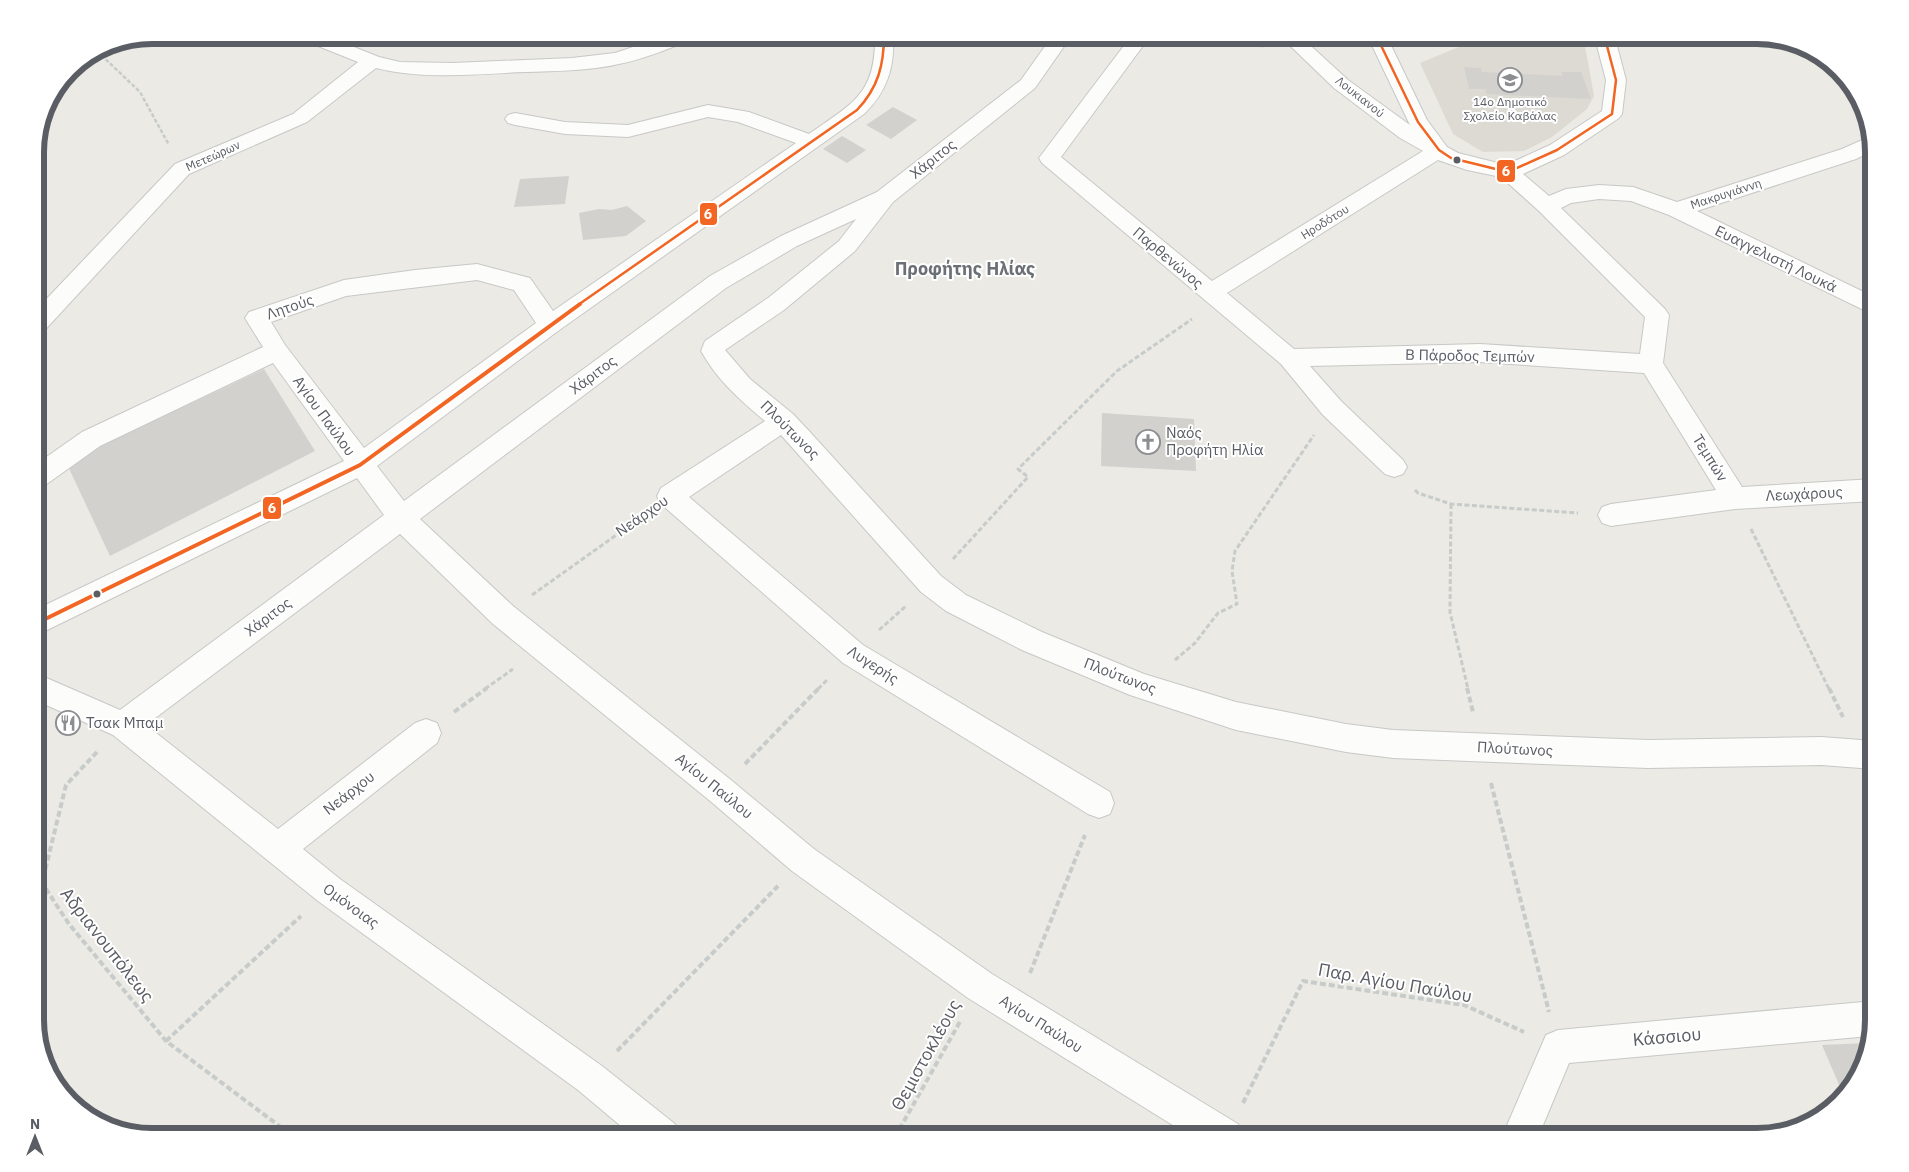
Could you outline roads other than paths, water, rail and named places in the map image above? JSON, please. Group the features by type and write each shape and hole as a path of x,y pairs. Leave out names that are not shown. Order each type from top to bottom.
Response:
{"street":[{"path":"330,44 372,61 400,68 452,69 572,64 617,59 663,44"},
{"path":"44,620 360,465 550,326 856,110 870,97 882,70 883,44"},
{"name":"Χάριτος","path":"123,725 724,278 789,241 884,197 1028,84 1057,44"},
{"name":"Παρθενώνος","path":"1135,44 1049,158 1289,358 1332,408 1394,467"},
{"name":"Λουκιανού","path":"1298,44 1341,84 1407,133 1450,158 1508,172"},
{"path":"1383,44 1418,122 1439,150"},
{"path":"1608,44 1616,80 1612,114 1557,150 1508,172 1547,206 1657,315 1651,364"},
{"name":"Μετεώρων","path":"44,316 182,168 300,118 372,61"},
{"path":"515,119 565,128 628,131 708,111 742,116 812,142"},
{"name":"Μακρυγιάννη","path":"1547,206 1566,196 1599,192 1633,194 1677,210 1849,154 1865,146"},
{"name":"Ηροδότου","path":"1215,296 1439,150"},
{"name":"Πλούτωνος","path":"884,197 847,246 776,304 713,347 716,356 736,380 784,421 931,584 956,603 1032,641 1140,686 1236,716 1346,738 1393,744 1648,754 1821,752 1865,755"},
{"name":"Ευαγγελιστή Λουκά","path":"1677,210 1865,303"},
{"name":"Λητούς","path":"276,351 258,318 344,288 477,272 522,284 550,326"},
{"path":"44,473 91,439 276,351"},
{"name":"Αγίου Παύλου","path":"276,351 402,519 503,615 720,790 803,860 980,986 1016,1009 1232,1124"},
{"name":"Β Πάροδος Τεμπών","path":"1289,358 1480,353 1651,364"},
{"name":"Τεμπών","path":"1651,364 1735,498"},
{"name":"Νεάρχου","path":"670,496 784,421"},
{"name":"Λεωχάρους","path":"1735,498 1865,491"},
{"name":"Λυγερής","path":"670,496 853,654 1099,803"},
{"path":"1611,515 1735,498"},
{"name":"Ομόνοιας","path":"44,690 123,725 329,890 590,1078 651,1128"},
{"name":"Νεάρχου","path":"277,850 426,733"},
{"name":"Κάσσιου","path":"1524,1128 1558,1047 1865,1019"}],"place":[{"name":"14ο Δημοτικό Σχολείο Καβάλας","path":"1510,80"},
{"name":"Ναός Προφήτη Ηλία","path":"1148,442"},
{"name":"Τσακ Μπαμ","path":"68,723"}],"district":[{"name":"Προφήτης Ηλίας","path":"965,269"}]}
